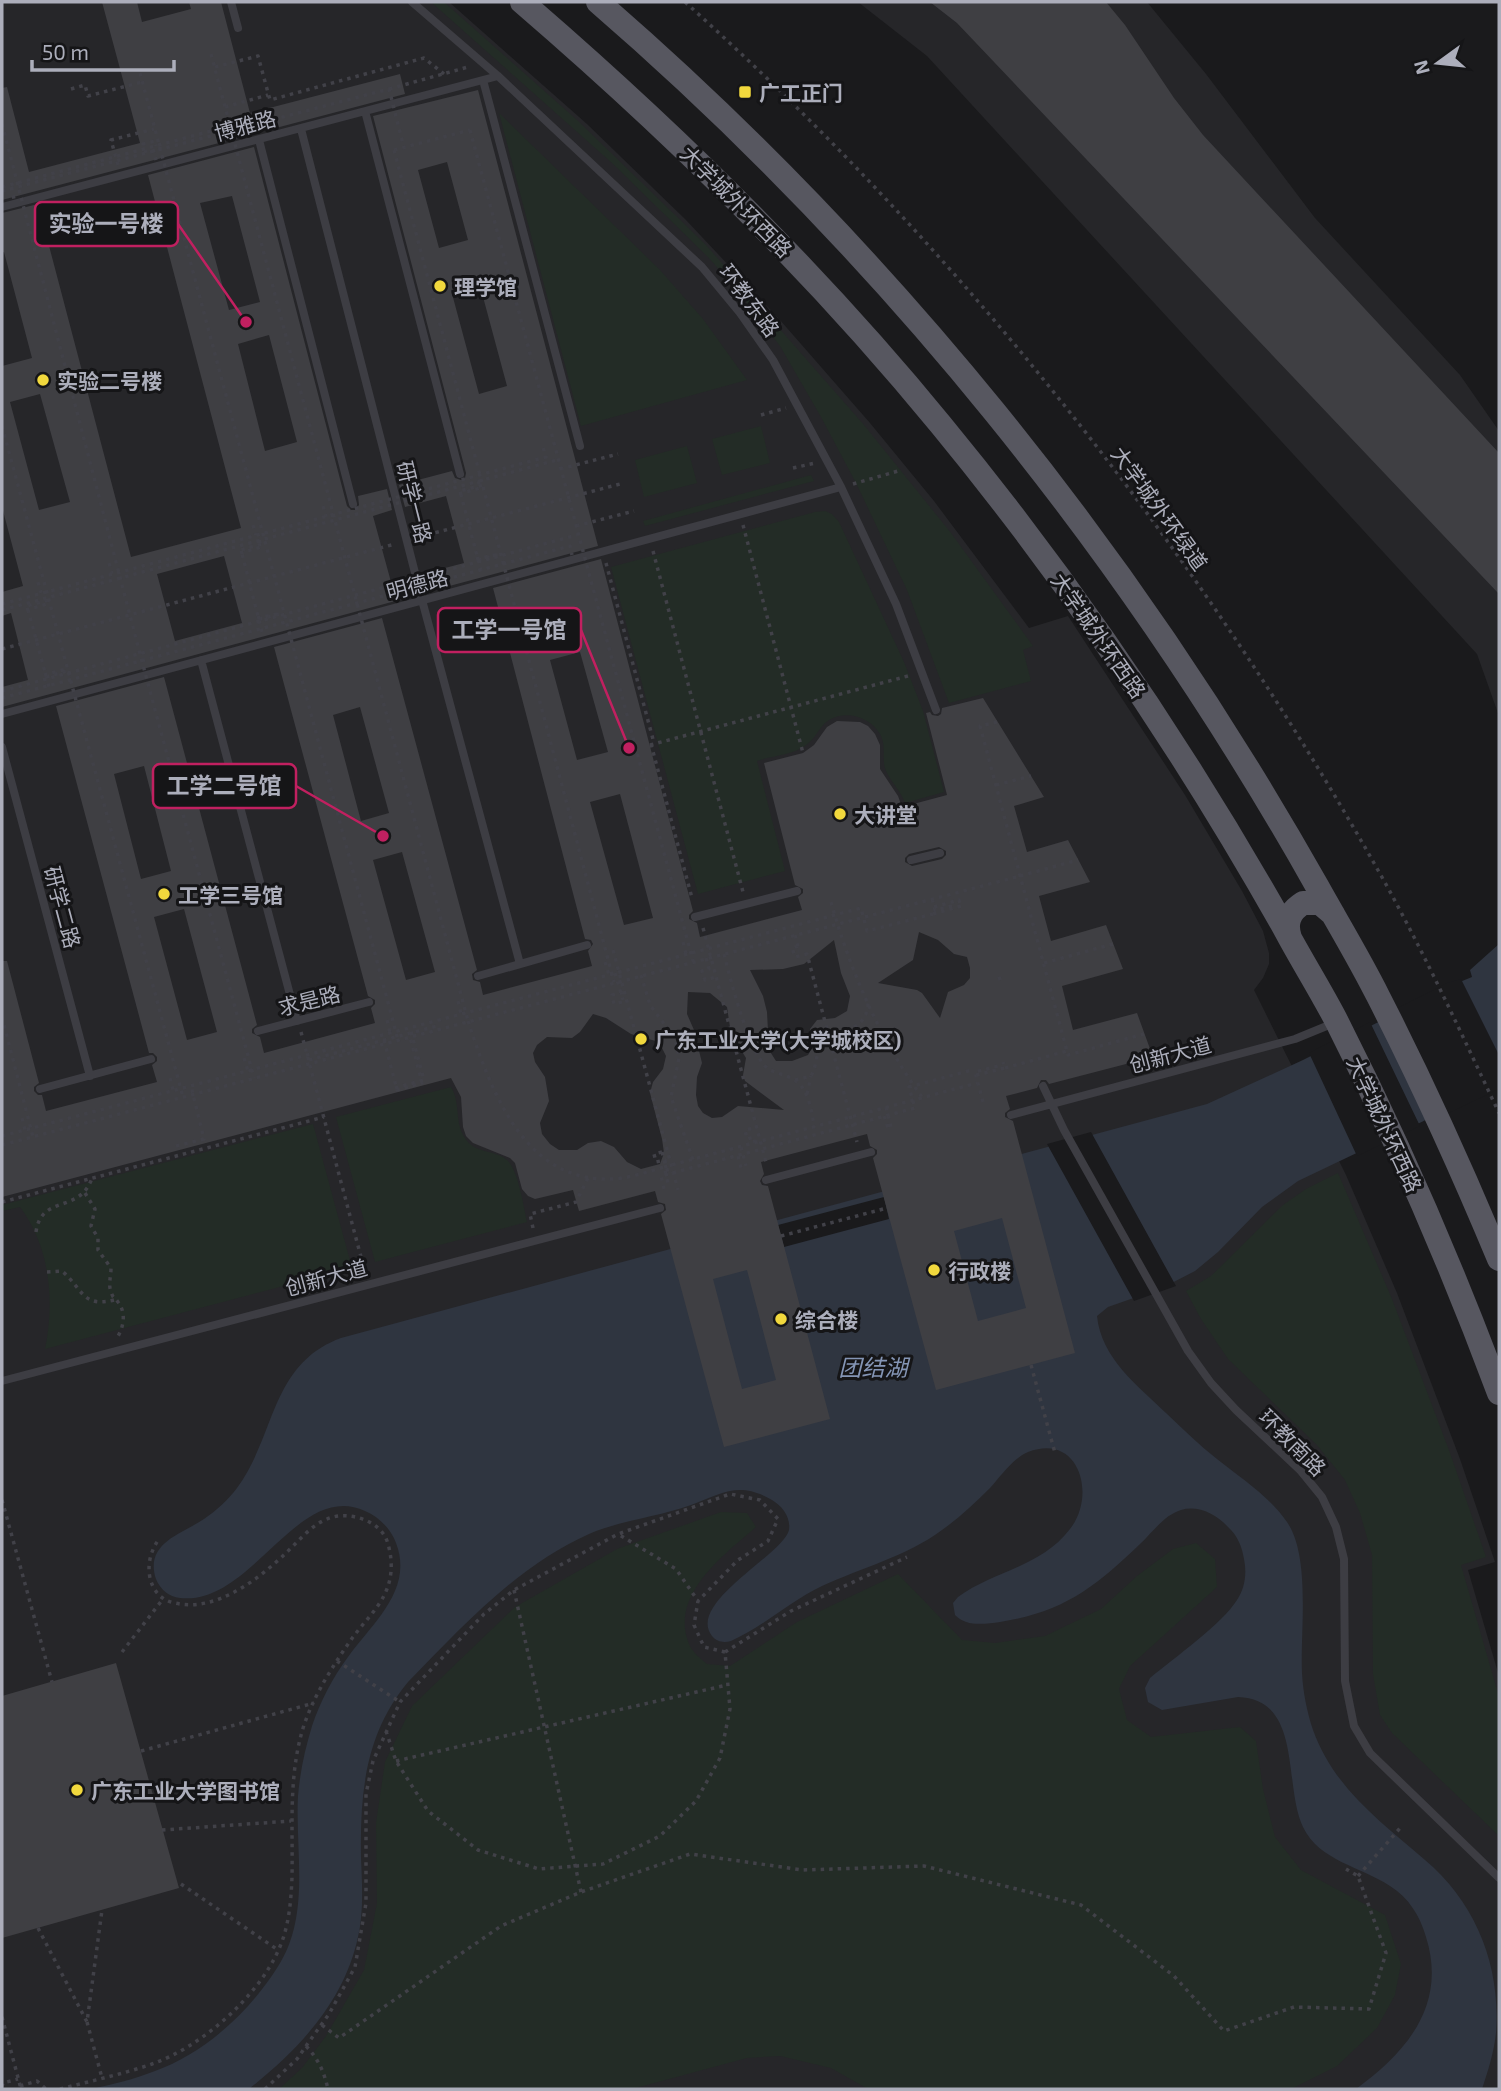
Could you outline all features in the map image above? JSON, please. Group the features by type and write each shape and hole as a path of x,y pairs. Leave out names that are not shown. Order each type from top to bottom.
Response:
{"main road":[{"name":"大学城外环西路","path":"522,2 641,106 762,226 853,323 940,424 1051,566 1132,680 1210,802 1336,1021 1427,1215 1499,1393"},
{"path":"598,2 699,92 835,230 986,402 1091,536 1173,653 1252,776 1333,914 1377,993 1404,1049 1451,1147 1499,1259"},
{"path":"1290,938 1288,922 1291,914 1303,903 1320,903 1333,914"}],"lane":[{"path":"231,2 238,28"},
{"name":"环教东路","path":"412,2 498,76 702,267 740,313 773,360 841,487 896,604 936,710"},
{"name":"博雅路","path":"2,207 498,76"},
{"path":"483,80 580,446"},
{"path":"365,111 460,474"},
{"name":"研学一路","path":"301,129 422,600 520,964"},
{"path":"259,140 353,503"},
{"name":"明德路","path":"2,714 841,487"},
{"path":"201,660 297,1021"},
{"name":"研学二路","path":"2,747 90,1076"},
{"path":"911,860 940,853"},
{"path":"695,918 797,891"},
{"path":"478,975 587,945"},
{"name":"求是路","path":"258,1031 369,1002"},
{"name":"创新大道","path":"1012,1115 1295,1039 1336,1021"},
{"path":"40,1089 150,1059"},
{"path":"1043,1086 1051,1105"},
{"name":"环教南路","path":"1051,1105 1188,1351 1211,1383 1300,1470 1322,1497 1336,1527 1344,1559 1345,1681 1354,1726 1370,1752 1499,1878"},
{"path":"766,1180 872,1152"},
{"name":"创新大道","path":"2,1381 660,1208"}],"path":[{"name":"大学城外环绿道","path":"685,2 760,70 902,215 1065,406 1181,562 1288,720 1387,886 1499,1113"},
{"path":"211,54 468,1021 500,1102 527,1145 542,1159 561,1169 589,1176 621,1178 977,1083"},
{"path":"215,68 258,56 270,100 424,58 444,74"},
{"path":"2,189 475,66"},
{"path":"140,73 155,129 156,160"},
{"path":"71,89 85,85 88,96 142,82"},
{"path":"389,89 404,148"},
{"path":"225,107 268,95"},
{"path":"2,124 120,579 254,1078"},
{"path":"2,189 226,127 229,141"},
{"path":"118,165 111,140 155,129"},
{"path":"622,992 612,995 614,1003 622,1002 622,992 615,982 394,150 470,130 693,961"},
{"path":"146,153 143,144 155,141 398,1040"},
{"path":"10,185 14,199"},
{"path":"761,415 791,407"},
{"path":"2,426 183,1097"},
{"path":"2,604 546,457 543,447"},
{"path":"560,469 618,454"},
{"path":"558,460 460,491 468,524 478,560 578,535"},
{"path":"793,468 817,462"},
{"path":"856,483 898,471"},
{"path":"477,476 480,488 459,495 483,484"},
{"path":"284,612 259,619 241,550 334,521 483,484"},
{"path":"2,649 620,484"},
{"path":"323,506 326,517"},
{"path":"576,526 634,511"},
{"path":"741,514 803,753"},
{"path":"253,524 257,535 261,547 240,554 265,543"},
{"path":"649,539 743,893"},
{"path":"67,670 46,677 27,606 120,579 265,543"},
{"path":"2,698 570,546 572,555"},
{"path":"603,552 692,898"},
{"path":"501,554 476,558 476,559 500,553 503,564"},
{"path":"284,622 281,611 257,617 284,612 354,596 501,554"},
{"path":"109,563 111,574"},
{"path":"38,582 42,593 47,604 26,611 48,601"},
{"path":"2,610 48,601"},
{"path":"69,680 66,669 44,673 140,654 284,612"},
{"path":"2,691 67,670"},
{"path":"652,744 908,676"},
{"path":"997,722 980,726 1068,1053"},
{"path":"996,785 1031,776"},
{"path":"2,1145 1078,860"},
{"path":"932,899 934,908"},
{"path":"2,1136 861,908 867,931 961,906 959,900 934,908"},
{"path":"831,902 868,1001 902,1070 922,1097"},
{"path":"934,908 956,905"},
{"path":"703,926 767,1166"},
{"path":"795,935 798,948 792,948 795,957 807,954 857,1142"},
{"path":"683,942 686,954"},
{"path":"1044,963 1113,944"},
{"path":"613,950 622,992 678,1190"},
{"path":"724,954 736,997 762,1063 772,1072 795,1080 811,1076"},
{"path":"706,958 709,969 702,971 705,980 716,977"},
{"path":"605,962 609,975"},
{"path":"615,973 622,1000 613,1003 611,995 622,992"},
{"path":"641,975 650,1005 671,1033 677,1046 679,1058 671,1097 692,1160"},
{"path":"998,979 1004,977"},
{"path":"458,1001 461,1014"},
{"path":"814,1127 807,1098 808,1084 815,1069 819,1049 829,1037 857,1026 864,1019 868,1001"},
{"path":"2,1017 33,1137"},
{"path":"387,1020 390,1033"},
{"path":"309,1060 437,1026"},
{"path":"410,1028 424,1080 395,1088 422,1081"},
{"path":"838,1033 869,1034 882,1031"},
{"path":"301,1032 365,1272"},
{"path":"975,1074 1144,1034"},
{"path":"410,1037 422,1081"},
{"path":"384,1040 397,1090 422,1081"},
{"path":"244,1058 248,1071"},
{"path":"668,1174 665,1160 656,1162 654,1154 662,1152 664,1161 665,1167 667,1188 661,1176 668,1174 738,1156 915,1108 909,1087 1003,1062 1004,1068"},
{"path":"975,1074 998,1066"},
{"path":"975,1074 983,1102"},
{"path":"170,1078 173,1090"},
{"path":"795,1080 807,1098"},
{"path":"191,1086 204,1139 176,1146 175,1144 203,1139"},
{"path":"191,1095 203,1139"},
{"path":"884,1116 890,1127 886,1107"},
{"path":"2,1202 324,1117"},
{"path":"22,1118 25,1130"},
{"path":"755,1143 754,1137 747,1139 745,1130 757,1127"},
{"path":"180,1155 178,1148 203,1139"},
{"path":"738,1156 744,1167 741,1147"},
{"path":"664,1161 657,1163 655,1155 667,1152"},
{"path":"534,1228 530,1214 576,1202 589,1176"},
{"path":"36,1232 37,1220 44,1213 85,1193 92,1178"},
{"path":"85,1193 95,1209 91,1226 98,1238 98,1250 111,1268 109,1283 112,1295 120,1304 123,1317 124,1327 117,1338"},
{"path":"781,1236 887,1208"},
{"path":"47,1272 62,1271 85,1298 100,1303 116,1299"},
{"path":"1031,1365 1055,1453"},
{"path":"265,2089 297,2059 322,2025 355,1967 366,1903 366,1794 373,1760 386,1731 400,1702 484,1614 514,1590 618,1534 730,1494 760,1500 778,1519 768,1541 738,1560 698,1601 694,1625 704,1647 725,1652 791,1611 907,1557"},
{"path":"2,1500 52,1682"},
{"path":"60,2089 152,2064 193,2043 246,1998 279,1950 289,1917 291,1793 304,1725 337,1661 390,1585 393,1560 387,1539 377,1528 360,1518 344,1515 326,1519 257,1577 217,1599 184,1605 163,1599 156,1591 149,1572 150,1558 159,1539"},
{"path":"618,1534 676,1569 698,1601"},
{"path":"514,1590 581,1892"},
{"path":"122,1652 163,1599"},
{"path":"386,1731 396,1761 428,1811 478,1850 540,1869 603,1864 660,1836 696,1801 720,1758 730,1709 725,1652"},
{"path":"337,1661 400,1702"},
{"path":"396,1761 727,1685"},
{"path":"141,1751 314,1703"},
{"path":"162,1830 291,1821"},
{"path":"1358,1876 1401,1827"},
{"path":"322,2025 339,2038 501,1926 581,1892 690,1854 803,1870 924,1866 1082,1905 1174,1976 1224,2031 1294,2007 1368,2009 1387,1953 1358,1876 1346,1869"},
{"path":"181,1884 279,1950"},
{"path":"87,2022 102,1910"},
{"path":"38,1928 87,2022 102,2078"},
{"path":"2,2017 21,2088 37,2081 46,2089"},
{"path":"306,2046 323,2068 328,2089"},
{"path":"2,2087 3,2083 19,2079"}],"shaded area":[{"name":"广东工业大学(大学城校区)","path":"2,2 449,2 587,124 686,220 780,320 934,501 1029,628 1068,616 1185,795 1263,931 1269,964 1254,990 1346,1175 1397,1293 1460,1459 1495,1562 1468,1570 1499,1676 1499,2089 2,2089"},
{"path":"431,2 444,2 577,120 706,245 864,425 951,533 1033,646 1023,650 1031,681 949,703 907,590 856,483 780,346 708,257 612,163"},
{"path":"858,2 1147,2 1206,74 1315,218 1460,375 1499,431 1499,716 1477,654 927,56"},
{"path":"499,113 660,270 703,319 747,380 581,426"},
{"path":"761,426 770,463 722,475 712,439"},
{"path":"687,446 697,483 644,497 635,460"},
{"path":"811,475 814,481 645,526 643,521"},
{"path":"825,511 839,522 904,662 923,711 944,792 905,803 886,771 882,739 875,728 855,716 832,718 807,745 793,752 757,761 785,871 698,894 611,567"},
{"path":"451,1087 456,1099 460,1126 469,1143 502,1157 511,1165 520,1189 527,1222 375,1262 336,1117"},
{"path":"313,1124 352,1268 45,1349 50,1312 44,1257 30,1222 20,1207 2,1211 2,1205"},
{"path":"1338,1173 1392,1299 1486,1557 1461,1565 1499,1697 1499,1836 1392,1733 1380,1715 1373,1674 1372,1555 1360,1513 1345,1480 1317,1445 1228,1359 1186,1291 1211,1276 1283,1205 1306,1189"},
{"path":"721,1512 747,1513 756,1527 703,1578 686,1609 685,1626 689,1644 699,1658 707,1664 730,1666 797,1622 898,1574 962,1640 995,1643 1045,1636 1101,1609 1137,1576 1173,1549 1196,1543 1215,1559 1217,1587 1130,1666 1119,1689 1127,1720 1151,1737 1240,1727 1256,1741 1263,1789 1275,1837 1301,1870 1385,1915 1401,1964 1395,1995 1377,2028 1337,2066 1291,2089 868,2089 831,2068 780,2056 747,2058 632,2089 279,2089 302,2068 326,2036 364,1970 377,1903 376,1823 385,1762 412,1706 515,1607 617,1549"}],"water":[{"name":"团结湖","path":"1499,944 1499,1085 1298,1181 1262,1207 1218,1252 1195,1271 1162,1288 1108,1307 1097,1316 1106,1345 1122,1370 1197,1443 1255,1488 1287,1522 1294,1537 1302,1574 1303,1687 1313,1730 1322,1751 1360,1802 1443,1877 1471,1916 1482,1938 1494,1984 1496,2033 1482,2089 1356,2089 1392,2059 1407,2042 1427,2005 1431,1961 1421,1922 1397,1891 1379,1879 1330,1856 1310,1839 1297,1809 1282,1728 1273,1712 1259,1701 1238,1697 1162,1710 1148,1702 1145,1688 1150,1678 1220,1620 1242,1590 1245,1570 1242,1550 1234,1534 1223,1522 1200,1510 1175,1512 1093,1585 1043,1612 1023,1618 976,1624 959,1619 955,1615 953,1603 958,1597 1045,1552 1070,1529 1078,1515 1082,1484 1078,1470 1071,1459 1060,1451 1046,1448 1028,1452 1017,1459 967,1510 928,1539 822,1586 754,1629 728,1642 718,1641 712,1636 708,1623 712,1609 724,1594 783,1540 789,1530 789,1521 782,1509 760,1494 731,1491 678,1509 614,1525 563,1547 538,1563 492,1599 428,1661 408,1682 382,1722 374,1743 364,1787 361,1833 362,1907 358,1937 342,1983 331,2003 302,2040 249,2089 92,2089 155,2071 191,2054 208,2042 253,2000 288,1948 298,1906 298,1796 307,1743 315,1717 332,1681 388,1605 395,1591 400,1560 396,1543 388,1528 375,1517 365,1511 340,1506 318,1513 296,1527 230,1583 206,1595 180,1598 169,1594 158,1583 154,1567 155,1557 167,1541 204,1519 237,1488 250,1468 287,1383 300,1365 318,1350 341,1338 1207,1104 1472,977 1470,970"}],"pier":[{"path":"1461,979 1499,1055 1499,1089 1432,1121 1382,1016 1447,983"},
{"path":"1370,1022 1420,1126 1357,1156 1309,1053"},
{"path":"1091,1132 1176,1286 1134,1301 1047,1144"},
{"path":"884,1197 889,1219 784,1247 778,1225"}],"building":[{"path":"102,2 137,2 142,22 191,9 189,2 221,2 250,113 400,74 405,94 2,200 2,88 7,87 29,172 140,143"},
{"path":"930,2 1106,2 1203,135 1499,453 1499,594 957,23"},
{"name":"理学馆","path":"478,90 598,546 427,592 422,574 464,563 446,496 405,507 399,485 452,471 455,478 461,480 466,473 373,116","holes":["447,162 468,240 439,248 418,170","479,282 507,386 479,394 451,290"]},
{"path":"254,147 347,506 355,510 359,505 358,496 387,489 392,510 373,516 391,582 409,577 414,596 2,707 2,687 28,680 11,613 2,616 2,592 23,586 2,507 2,366 32,358 4,252 2,253 2,213 38,204 131,557 241,528 148,175","holes":["232,196 260,302 229,310 200,203","269,335 297,442 265,451 238,344","40,394 70,502 39,510 10,402","224,556 242,623 175,641 157,574"]},
{"path":"601,559 693,911 689,919 697,923 700,937 802,910 798,897 803,893 803,889 795,885 764,763 803,753 814,745 827,727 837,721 860,722 875,734 880,745 880,769 902,807 947,795 926,713 938,716 942,708 983,698 1044,797 1014,806 1027,852 1068,840 1090,882 1039,896 1051,941 1106,925 1123,969 1062,986 1073,1030 1137,1013 1153,1057 1049,1084 1046,1080 1041,1080 1037,1088 1006,1096 1010,1109 1005,1113 1005,1117 1013,1121 1075,1353 936,1390 873,1158 877,1150 870,1146 867,1134 761,1162 764,1174 760,1181 762,1185 768,1186 830,1419 724,1447 661,1214 666,1210 665,1204 658,1202 655,1191 579,1211 573,1190 535,1199 528,1196 522,1189 515,1163 510,1158 473,1143 466,1136 461,1097 451,1078 2,1197 2,961 7,961 39,1083 34,1087 34,1091 42,1095 46,1111 157,1082 152,1065 157,1061 157,1057 149,1053 56,706 164,677 257,1025 252,1029 252,1033 260,1037 264,1053 375,1023 371,1008 375,1000 368,996 274,647 382,618 477,970 472,974 473,980 480,982 483,995 592,966 588,951 593,944 591,940 585,939 493,588","holes":["580,652 608,752 577,760 550,660","360,707 389,813 361,821 333,715","144,766 171,871 141,879 114,774","620,794 653,918 624,925 590,802","939,847 946,851 942,859 912,866 905,862 909,854","402,852 435,972 406,980 373,860","184,909 217,1032 187,1040 154,917","919,932 938,940 954,954 967,957 970,978 964,985 948,992 940,1018 917,990 878,983 913,960","834,940 841,973 850,996 847,1011 835,1018 817,1020 810,1029 813,1046 808,1055 792,1061 776,1061 769,1050 767,1012 763,996 750,970 783,969 804,964","688,992 710,993 727,1007 731,1034 746,1058 743,1075 745,1081 784,1110 738,1106 722,1117 712,1118 703,1113 698,1106 696,1095 697,1077 702,1063 687,1014","593,1014 606,1018 631,1034 659,1042 666,1056 663,1069 653,1082 650,1093 664,1153 660,1164 641,1169 627,1162 614,1147 601,1141 588,1143 577,1150 559,1150 542,1134 540,1123 549,1101 545,1077 535,1062 533,1053 537,1045 547,1037 572,1038","1002,1218 1026,1308 978,1321 954,1231","747,1270 776,1380 742,1389 713,1279"]},
{"name":"广东工业大学图书馆","path":"116,1663 179,1888 2,1938 2,1696"}],"place":[{"name":"广工正门","path":"745,92"},
{"name":"理学馆","path":"440,286"},
{"name":"实验一号楼","path":"246,322"},
{"name":"实验二号楼","path":"43,380"},
{"name":"工学一号馆","path":"629,748"},
{"name":"大讲堂","path":"840,814"},
{"name":"工学二号馆","path":"383,836"},
{"name":"工学三号馆","path":"164,894"},
{"name":"广东工业大学(大学城校区)","path":"641,1039"},
{"name":"行政楼","path":"934,1270"},
{"name":"综合楼","path":"781,1319"},
{"name":"广东工业大学图书馆","path":"77,1790"}]}
